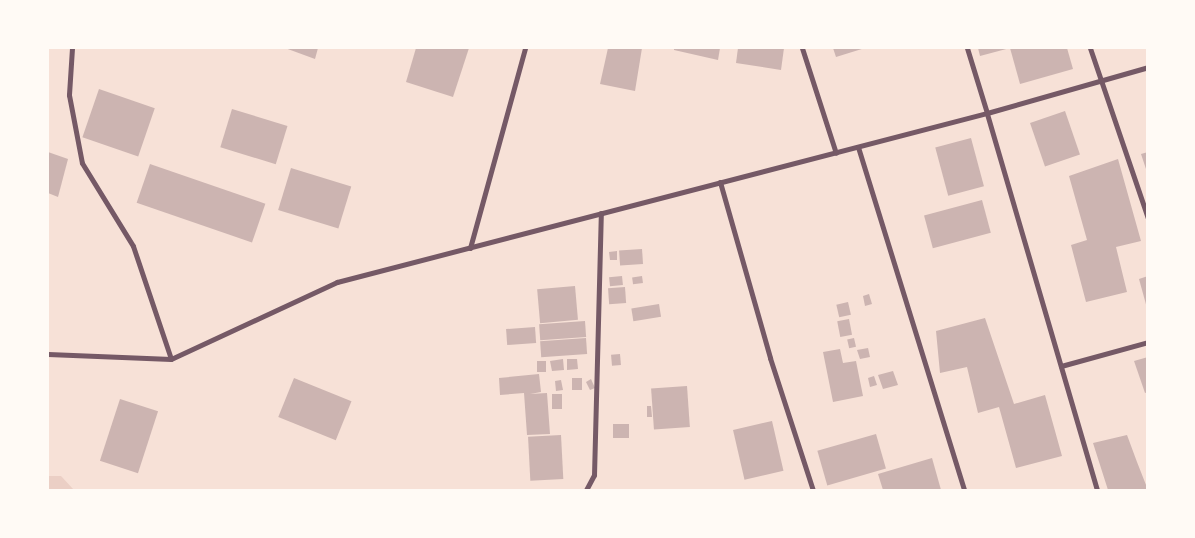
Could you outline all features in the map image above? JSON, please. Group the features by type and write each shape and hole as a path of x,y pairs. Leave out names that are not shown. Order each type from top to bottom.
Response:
{"street":[{"path":"72,48 69,95 82,163 133,246 171,359"},
{"path":"470,248 525,48"},
{"path":"802,48 836,153"},
{"path":"966,48 988,113 1098,490"},
{"path":"1090,48 1148,218"},
{"path":"48,354 171,359 337,282 988,113 1148,67"},
{"path":"858,147 964,490"},
{"path":"720,182 770,358 813,490"},
{"path":"586,490 594,475 601,214"},
{"path":"1061,366 1148,342"}],"shaded area":[{"path":"48,476 61,476 74,490 48,490"}],"building":[{"path":"285,48 318,48 315,59"},
{"path":"416,48 469,48 453,97 406,82"},
{"path":"608,48 642,48 635,91 600,84"},
{"path":"674,48 720,48 718,60 674,50"},
{"path":"738,48 784,48 781,70 736,63"},
{"path":"833,48 865,48 836,57"},
{"path":"978,48 1010,48 980,56"},
{"path":"1010,48 1067,48 1073,69 1020,84"},
{"path":"99,89 155,108 138,156 82,137"},
{"path":"232,109 287,126 276,164 220,147"},
{"path":"1065,111 1080,154 1045,167 1030,123"},
{"path":"971,138 984,186 948,196 935,148"},
{"path":"48,152 68,159 58,197 48,193"},
{"path":"1148,152 1148,172 1147,172 1141,154"},
{"path":"1118,159 1141,241 1116,247 1127,292 1086,302 1071,245 1087,240 1069,176"},
{"path":"150,164 265,204 252,242 137,203"},
{"path":"291,168 351,186 338,228 278,210"},
{"path":"982,200 991,233 933,248 924,216"},
{"path":"642,249 643,264 620,266 619,251"},
{"path":"617,251 617,260 610,260 609,252"},
{"path":"622,276 623,285 610,286 609,277"},
{"path":"642,276 643,283 633,284 632,277"},
{"path":"1148,276 1148,308 1147,308 1139,279"},
{"path":"575,286 578,320 540,323 537,289"},
{"path":"625,287 626,303 609,304 608,288"},
{"path":"869,294 872,304 865,306 863,296"},
{"path":"848,302 851,315 839,317 836,305"},
{"path":"659,304 661,317 633,321 631,308"},
{"path":"985,318 1014,404 1045,395 1062,456 1016,468 999,407 978,413 967,367 940,373 936,331"},
{"path":"849,319 852,335 840,337 837,321"},
{"path":"585,321 586,337 540,340 539,324"},
{"path":"535,327 536,343 507,345 506,329"},
{"path":"586,338 587,354 541,357 540,341"},
{"path":"854,338 856,347 849,348 847,340"},
{"path":"868,348 870,357 860,359 857,350"},
{"path":"840,349 843,363 856,361 863,396 833,402 823,352"},
{"path":"620,354 621,365 612,366 611,355"},
{"path":"1148,357 1148,392 1145,393 1134,361"},
{"path":"563,359 564,370 552,371 550,361"},
{"path":"567,359 577,359 578,369 567,370"},
{"path":"537,361 546,361 546,372 537,372"},
{"path":"893,371 898,385 883,389 878,375"},
{"path":"539,374 541,392 530,394 547,393 550,434 527,435 524,393 500,395 499,378"},
{"path":"874,376 877,385 870,387 868,378"},
{"path":"294,378 351,401 336,440 278,417"},
{"path":"572,378 582,378 582,390 572,390"},
{"path":"591,379 595,388 590,390 586,382"},
{"path":"561,380 563,390 556,391 555,381"},
{"path":"687,386 690,427 654,429 651,389"},
{"path":"552,394 562,394 562,409 552,409"},
{"path":"120,399 158,411 138,473 100,461"},
{"path":"647,406 651,406 652,417 647,417"},
{"path":"772,421 783,471 744,480 733,430"},
{"path":"613,424 629,424 629,438 613,438"},
{"path":"876,434 886,469 827,485 817,451"},
{"path":"561,435 563,479 530,481 528,437"},
{"path":"1127,435 1148,490 1108,490 1093,443"},
{"path":"932,458 941,490 883,490 878,474"}]}
